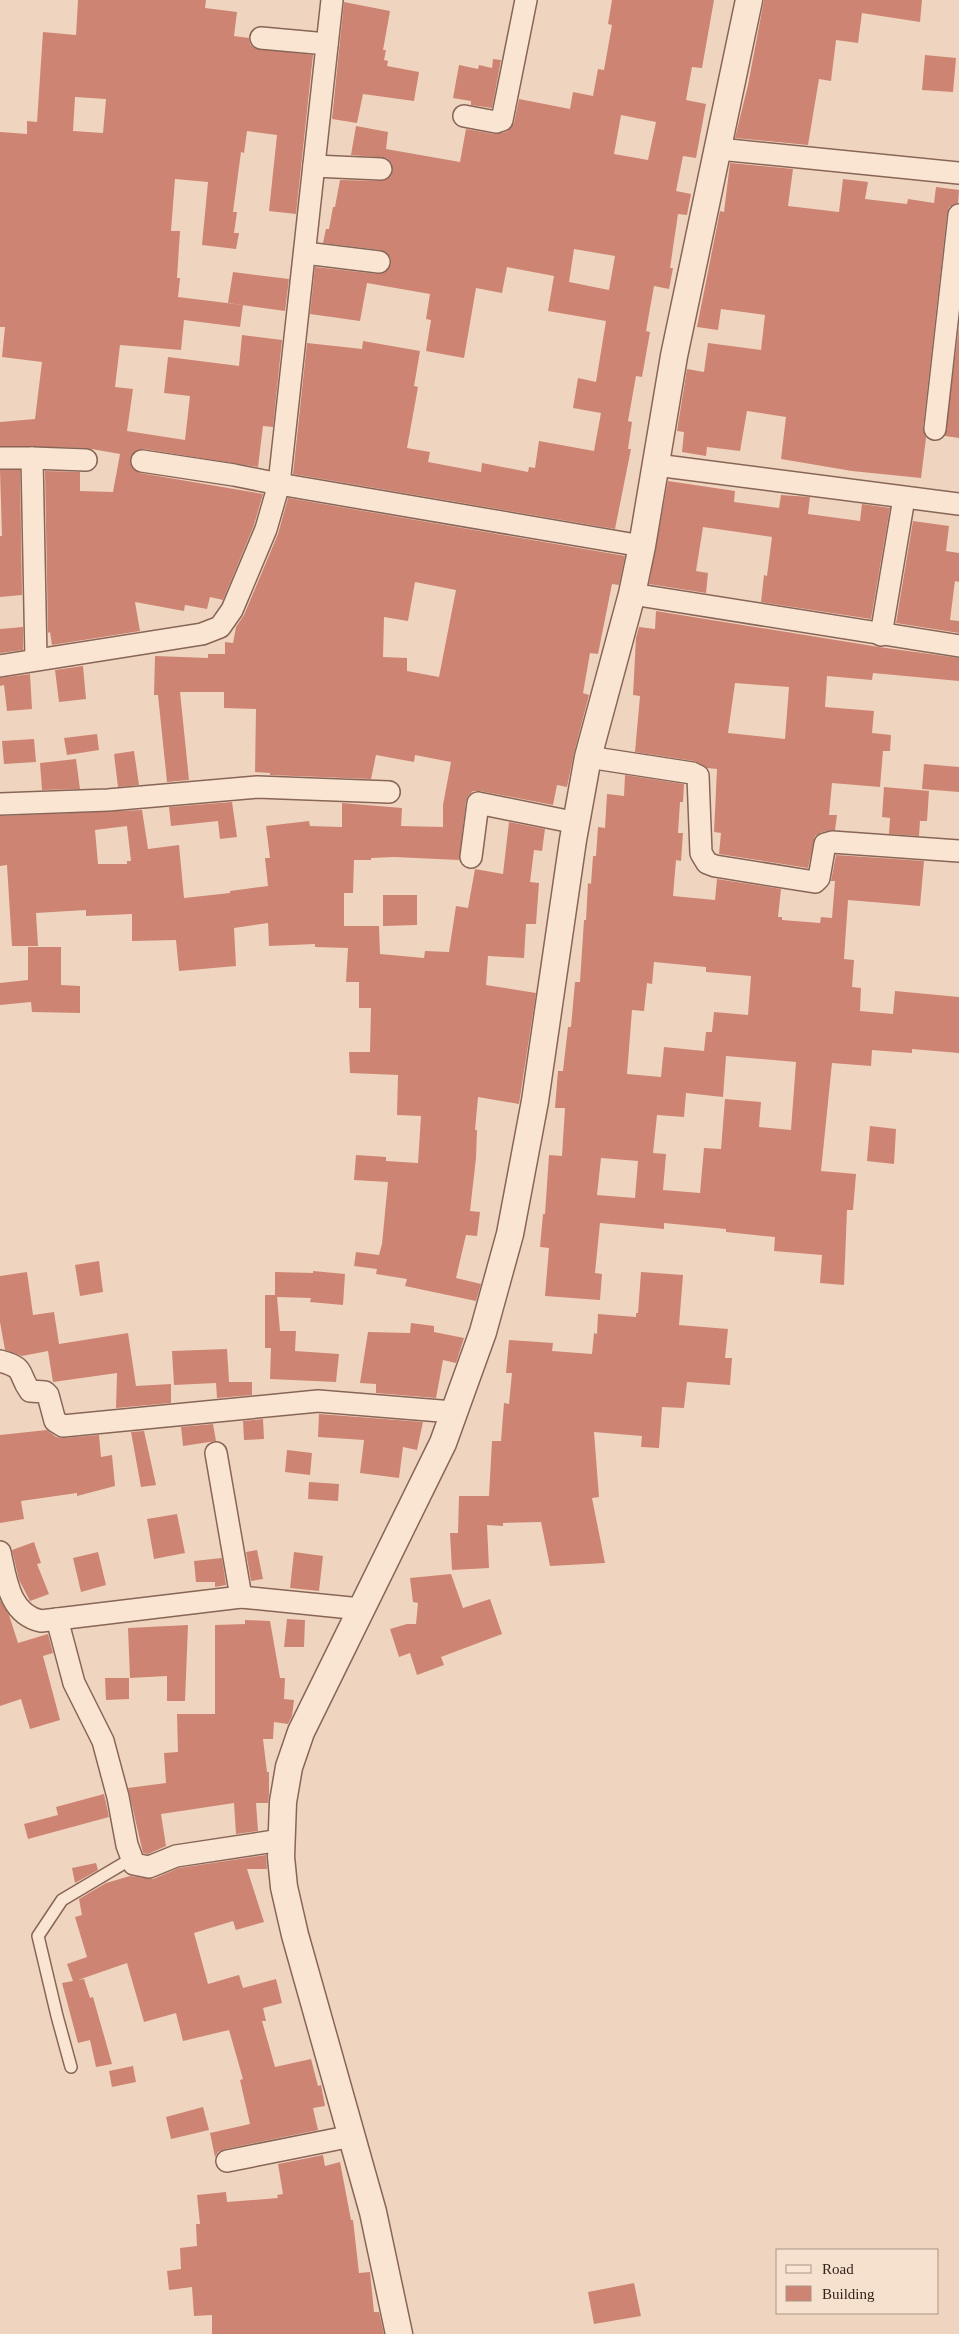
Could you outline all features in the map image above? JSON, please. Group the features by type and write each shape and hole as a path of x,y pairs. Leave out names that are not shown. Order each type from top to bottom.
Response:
{"street":[{"path":"0,666 202,634 220,627 232,610 266,530 279,484 332,0"},
{"path":"464,116 496,122 502,120 526,0"},
{"path":"399,2334 373,2212 295,1935 284,1887 281,1840 283,1802 289,1767 300,1732 439,1451 483,1332 510,1234 535,1101 588,757 632,594 642,546 674,356 749,0"},
{"path":"261,38 327,44"},
{"path":"718,149 959,173"},
{"path":"314,166 381,169"},
{"path":"935,429 959,215"},
{"path":"305,253 379,262"},
{"path":"0,458 86,460"},
{"path":"32,458 36,659"},
{"path":"142,461 234,475 642,546"},
{"path":"656,464 959,504"},
{"path":"881,635 904,498"},
{"path":"632,594 959,646"},
{"path":"588,757 692,773 698,776 700,783 701,852 706,863 715,866 815,882 819,880 826,844 832,842 959,851"},
{"path":"0,804 108,800 257,787 389,792"},
{"path":"471,857 478,804 577,823"},
{"path":"0,1361 15,1365 22,1373 30,1391 45,1392 48,1395 55,1421 63,1426 318,1400 453,1412"},
{"path":"216,1453 241,1597"},
{"path":"0,1552 8,1590 17,1607 31,1619 41,1621 241,1597 361,1609"},
{"path":"57,1619 74,1683 103,1741 131,1859 134,1864 149,1867 176,1856 281,1840"},
{"path":"227,2161 352,2136"}],"lane":[{"path":"71,2067 38,1936 62,1900 131,1859"}],"building":[{"path":"78,0 206,0 205,8 237,12 234,36 249,38 250,44 254,48 313,55 296,214 269,211 277,135 247,131 244,153 241,152 233,212 237,212 234,233 239,233 236,249 202,245 208,182 175,179 171,231 180,231 177,278 180,278 178,297 243,305 240,327 184,320 181,350 120,345 115,387 133,389 127,431 185,440 190,396 164,393 168,357 239,366 242,335 282,340 273,427 263,426 258,467 144,449 137,450 130,459 131,466 140,473 263,494 254,525 223,600 210,597 207,609 185,605 184,611 135,602 140,631 52,645 50,632 48,633 45,471 80,472 80,491 113,492 120,454 86,448 0,446 0,422 35,419 42,362 2,357 5,327 0,327 0,132 27,134 27,121 37,122 43,32 76,35","holes":["75,97 106,99 103,133 73,131"]},
{"path":"612,0 714,0 702,68 692,67 686,100 706,104 696,158 683,156 676,191 691,194 687,215 678,214 670,268 673,268 669,289 654,286 646,331 650,332 642,377 636,376 628,421 632,422 628,449 631,449 615,529 293,474 307,343 362,349 363,341 420,351 414,386 418,387 407,448 430,452 428,462 481,472 482,463 528,472 529,467 535,468 539,441 594,451 601,413 573,408 578,378 596,382 606,321 548,311 554,276 507,267 502,293 476,288 464,358 426,351 431,320 426,319 430,294 367,283 360,321 310,314 315,267 378,274 384,273 391,264 390,257 381,250 323,243 326,229 329,229 333,207 335,207 340,180 381,181 391,176 393,170 392,164 387,158 351,155 356,126 388,132 386,149 460,162 466,129 494,134 506,132 514,123 519,99 570,109 573,92 593,96 598,69 604,70 612,25 608,24","holes":["621,115 656,122 648,160 614,154","574,249 615,256 609,290 569,282"]},
{"path":"764,0 922,0 920,22 862,13 858,43 836,40 831,81 819,79 808,145 735,138 748,85"},
{"path":"344,2 390,11 383,50 386,50 384,60 388,61 387,66 419,72 414,101 363,94 357,123 332,119"},
{"path":"925,55 956,58 953,92 922,90"},
{"path":"493,59 501,60 492,108 471,105 471,101 453,98 459,65 478,69 479,65 492,68"},
{"path":"730,163 793,169 788,206 839,212 843,179 868,182 865,199 907,204 908,199 934,203 936,187 959,190 958,203 949,207 947,214 923,428 926,438 921,478 852,471 781,459 786,417 747,411 740,451 707,447 706,456 682,452 684,432 677,431 687,369 704,372 708,343 761,350 765,315 721,309 718,330 697,327 720,211 724,212"},
{"path":"233,272 289,279 285,311 228,303"},
{"path":"959,327 959,438 945,436"},
{"path":"0,470 20,470 22,595 0,597 0,536 2,536"},
{"path":"668,481 735,491 734,502 779,508 781,495 810,497 808,514 860,521 862,504 890,508 871,619 761,602 764,575 767,576 772,537 703,527 696,571 708,573 706,593 649,584"},
{"path":"288,498 625,556 619,585 612,584 598,654 590,653 583,693 589,695 567,787 557,785 553,805 473,791 466,801 459,860 394,857 354,860 353,893 344,893 344,926 379,926 380,954 424,958 425,951 449,952 456,906 468,908 475,869 503,874 509,822 545,829 542,851 534,850 530,882 539,883 536,924 526,924 524,958 488,956 486,985 536,993 519,1104 478,1097 475,1130 477,1130 476,1158 470,1211 480,1212 477,1236 466,1235 456,1278 481,1284 476,1301 405,1286 407,1279 376,1274 377,1269 354,1266 356,1252 379,1255 382,1244 388,1182 354,1180 356,1155 386,1157 386,1161 418,1163 421,1116 397,1115 398,1075 350,1073 349,1052 370,1052 371,1008 359,1008 359,982 346,982 348,948 315,947 315,944 269,946 268,923 234,928 236,966 179,971 176,940 132,941 132,914 86,916 86,910 36,913 38,946 12,946 7,865 0,866 0,816 142,810 148,849 179,845 184,898 230,893 230,891 268,886 265,858 270,858 266,826 309,821 310,826 342,827 342,803 402,808 401,826 443,827 443,805 451,762 415,755 414,762 376,755 371,779 270,775 270,773 255,772 256,709 224,708 224,692 180,692 189,780 167,782 158,695 154,695 155,656 208,658 208,654 225,654 225,642 233,643 236,627 244,615 278,534","holes":["415,582 456,590 439,677 407,671 407,658 383,657 384,617 408,621","127,826 131,861 127,861 127,864 98,864 95,830"]},
{"path":"913,521 949,526 946,551 959,553 959,582 955,581 950,620 959,621 959,633 896,623"},
{"path":"656,611 959,658 959,681 873,673 872,680 827,676 825,707 874,711 872,733 891,735 890,751 883,751 880,787 832,783 829,815 837,815 835,830 822,832 815,836 808,868 719,854 721,833 714,832 717,769 707,768 694,761 635,752 640,696 633,695 636,638 639,627 655,629","holes":["735,683 789,687 785,739 728,733"]},
{"path":"23,627 23,650 0,653 0,629"},
{"path":"83,666 86,699 59,702 55,670"},
{"path":"30,674 32,709 7,711 4,685 0,686 0,678"},
{"path":"97,734 99,750 67,755 64,738"},
{"path":"34,739 36,762 4,764 2,741"},
{"path":"134,751 139,785 118,787 114,754"},
{"path":"76,759 80,789 42,790 40,763"},
{"path":"924,764 959,767 959,792 922,789"},
{"path":"625,775 684,784 683,802 680,802 678,833 683,833 681,861 676,860 673,896 715,900 717,879 781,889 778,917 782,917 782,920 820,923 821,917 832,918 835,881 831,881 836,855 924,861 920,906 848,900 844,959 854,960 852,987 861,988 860,1011 893,1014 895,991 959,997 959,1053 912,1049 912,1053 872,1050 871,1066 832,1063 821,1171 856,1174 853,1210 847,1210 844,1285 820,1283 822,1255 774,1251 775,1237 726,1232 726,1229 664,1223 664,1229 600,1223 595,1273 602,1274 600,1300 545,1296 549,1248 540,1247 543,1214 545,1214 549,1155 562,1156 565,1108 555,1108 558,1071 563,1071 568,1027 571,1027 575,982 580,982 588,883 591,884 593,856 596,856 598,827 605,828 607,794 624,796","holes":["654,962 706,967 706,972 751,976 748,1015 714,1012 712,1032 706,1032 704,1051 664,1047 661,1077 627,1074 632,1010 644,1011 647,983 652,984","726,1056 796,1062 791,1130 759,1127 761,1102 725,1099 721,1149 704,1148 700,1193 663,1190 666,1154 653,1153 657,1115 684,1117 686,1093 723,1097","601,1158 638,1161 635,1198 597,1195"]},
{"path":"884,787 929,791 927,821 920,821 919,836 889,834 890,818 882,817"},
{"path":"232,802 237,837 220,839 218,821 171,826 169,807"},
{"path":"383,895 417,895 417,925 383,926"},
{"path":"28,947 61,947 61,985 80,986 80,1013 32,1012 31,1002 0,1005 0,983 28,980"},
{"path":"870,1126 896,1129 894,1164 867,1161"},
{"path":"99,1261 103,1292 80,1296 75,1265"},
{"path":"313,1271 345,1274 343,1305 310,1302 311,1298 277,1297 280,1331 296,1331 295,1351 339,1354 336,1382 270,1379 271,1348 265,1348 265,1295 275,1295 275,1272 313,1273"},
{"path":"27,1272 33,1315 54,1312 59,1344 128,1333 136,1386 171,1384 171,1403 116,1408 117,1373 53,1382 48,1351 22,1356 5,1350 0,1322 0,1276"},
{"path":"641,1272 683,1275 679,1325 728,1329 725,1358 732,1358 730,1385 687,1382 684,1408 662,1407 659,1448 641,1447 642,1436 594,1432 599,1497 592,1498 605,1563 550,1566 541,1522 503,1523 503,1526 487,1525 489,1568 452,1570 450,1533 458,1533 459,1496 489,1496 492,1441 501,1441 504,1403 509,1404 512,1373 506,1373 509,1340 553,1343 552,1351 592,1354 594,1333 597,1334 598,1314 636,1317 636,1313 638,1313"},
{"path":"411,1323 434,1326 434,1332 464,1338 456,1363 443,1360 436,1398 376,1393 376,1384 360,1383 368,1332 410,1333"},
{"path":"227,1349 229,1382 252,1382 252,1395 217,1398 216,1383 174,1385 172,1351"},
{"path":"319,1414 423,1422 417,1450 403,1447 399,1478 360,1473 364,1440 318,1437"},
{"path":"263,1419 264,1439 244,1440 243,1421"},
{"path":"213,1424 216,1441 183,1446 181,1427"},
{"path":"47,1430 56,1437 64,1438 99,1435 101,1457 112,1455 115,1486 77,1496 77,1493 21,1501 24,1519 0,1523 0,1435"},
{"path":"144,1431 156,1485 141,1487 131,1432"},
{"path":"287,1450 312,1453 310,1475 285,1472"},
{"path":"309,1482 339,1484 338,1501 308,1499"},
{"path":"177,1514 185,1553 154,1559 147,1519"},
{"path":"34,1542 41,1563 37,1564 49,1594 30,1601 19,1580 12,1550"},
{"path":"257,1550 263,1579 251,1581 246,1552"},
{"path":"98,1552 106,1585 81,1592 73,1558"},
{"path":"294,1552 323,1556 319,1591 290,1588"},
{"path":"222,1558 226,1585 215,1587 215,1582 196,1582 194,1561"},
{"path":"451,1574 463,1608 490,1599 502,1634 441,1657 444,1665 417,1675 410,1653 399,1657 390,1629 407,1624 416,1624 418,1603 413,1602 410,1578"},
{"path":"0,1600 9,1615 18,1643 48,1634 53,1653 43,1656 60,1720 30,1729 21,1699 0,1706"},
{"path":"287,1619 305,1620 304,1647 284,1647"},
{"path":"245,1620 270,1621 280,1678 285,1678 284,1699 294,1700 292,1716 288,1724 274,1722 273,1739 263,1739 267,1772 269,1772 269,1795 268,1803 256,1803 258,1831 236,1834 234,1803 161,1814 166,1846 148,1854 143,1853 128,1788 166,1783 164,1753 178,1752 177,1714 215,1714 215,1625 245,1624"},
{"path":"188,1625 185,1701 167,1701 167,1676 130,1678 128,1628"},
{"path":"105,1678 129,1678 129,1699 106,1700"},
{"path":"104,1794 109,1817 28,1839 24,1824 58,1815 56,1807"},
{"path":"266,1855 267,1869 247,1869 264,1922 236,1930 233,1921 194,1933 208,1984 239,1975 243,1988 276,1979 282,2003 263,2008 266,2021 262,2021 275,2067 311,2059 318,2086 321,2085 325,2106 313,2108 318,2130 225,2149 218,2152 215,2157 210,2133 250,2124 240,2080 243,2079 229,2030 183,2041 176,2013 144,2022 127,1963 78,1980 84,1979 90,1998 93,1997 112,2064 96,2067 90,2040 78,2043 62,1983 73,1981 67,1964 87,1957 75,1917 82,1915 79,1899 106,1883 130,1876 153,1879 179,1868"},
{"path":"96,1863 98,1870 75,1883 72,1868"},
{"path":"133,2066 136,2082 112,2087 109,2071"},
{"path":"203,2107 209,2130 171,2139 166,2117"},
{"path":"323,2155 325,2166 340,2162 351,2220 353,2220 359,2273 370,2272 374,2312 379,2312 384,2334 212,2334 212,2315 194,2316 192,2287 169,2290 167,2271 181,2269 180,2248 197,2246 196,2224 200,2224 197,2195 226,2192 227,2202 278,2198 277,2195 283,2194 278,2164"},
{"path":"634,2283 641,2316 594,2324 588,2292"}]}
